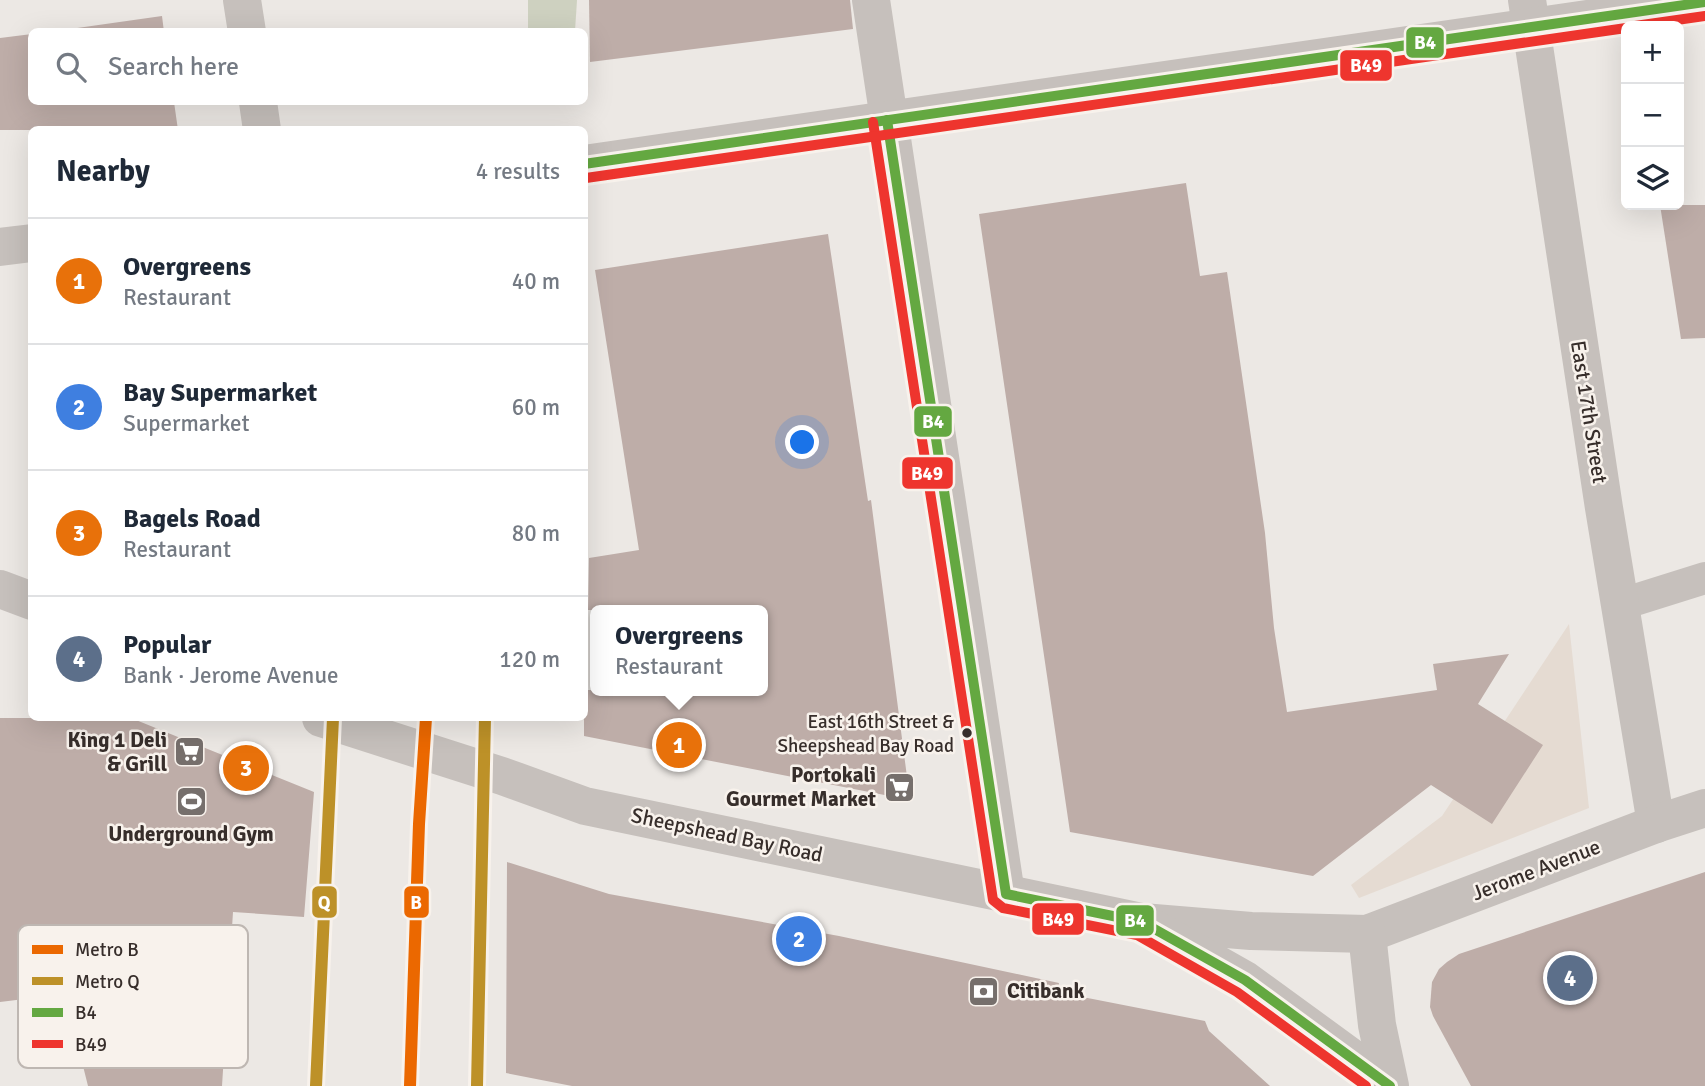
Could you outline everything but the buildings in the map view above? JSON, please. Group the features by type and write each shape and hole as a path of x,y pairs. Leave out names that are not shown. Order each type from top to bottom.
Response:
{"street":[{"path":"243,0 246,28"},
{"path":"871,0 1006,894"},
{"path":"588,163 887,120 1529,13 1705,2"},
{"name":"East 17th Street","path":"1529,13 1619,605 1656,824"},
{"path":"258,105 261,126"},
{"path":"0,247 28,244"},
{"path":"0,589 28,600"},
{"name":"Sheepshead Bay Road","path":"329,721 502,776 585,806 1142,922 1251,931 1367,934 1377,1025 1390,1085"},
{"name":"Jerome Avenue","path":"1367,934 1656,824 1705,808"},
{"name":"Sheepshead Bay Road","path":"1142,922 1245,979 1390,1085"}],"lane":[{"path":"1619,605 1705,578"}],"green space":[{"path":"528,0 577,0 575,28 528,28"}],"shaded area":[{"path":"1569,624 1589,808 1359,898 1351,885 1442,816"}],"metro line":[{"name":"Q","path":"316,1086 333,721"},
{"name":"B","path":"410,1086 419,824 426,721"},
{"name":"Q","path":"477,1086 485,721"}],"transit line":[{"name":"B4","path":"588,163 1705,2"},
{"name":"B49","path":"1670,21 1705,16"},
{"name":"B49","path":"588,178 1621,29"},
{"name":"B4","path":"887,120 1006,894 1142,922 1245,980 1390,1086"},
{"name":"B49","path":"873,122 993,900 1003,908 1137,935 1237,992 1366,1086"}],"place":[{"name":"East 16th Street & Sheepshead Bay Road","path":"967,733"},
{"name":"Overgreens","path":"679,745"},
{"name":"King 1 Deli & Grill","path":"190,752"},
{"name":"Bagels Road","path":"246,768"},
{"name":"Portokali Gourmet Market","path":"899,787"},
{"name":"Underground Gym","path":"191,802"},
{"name":"Bay Supermarket","path":"799,939"},
{"name":"Popular","path":"1570,978"},
{"name":"Citibank","path":"984,991"}]}
